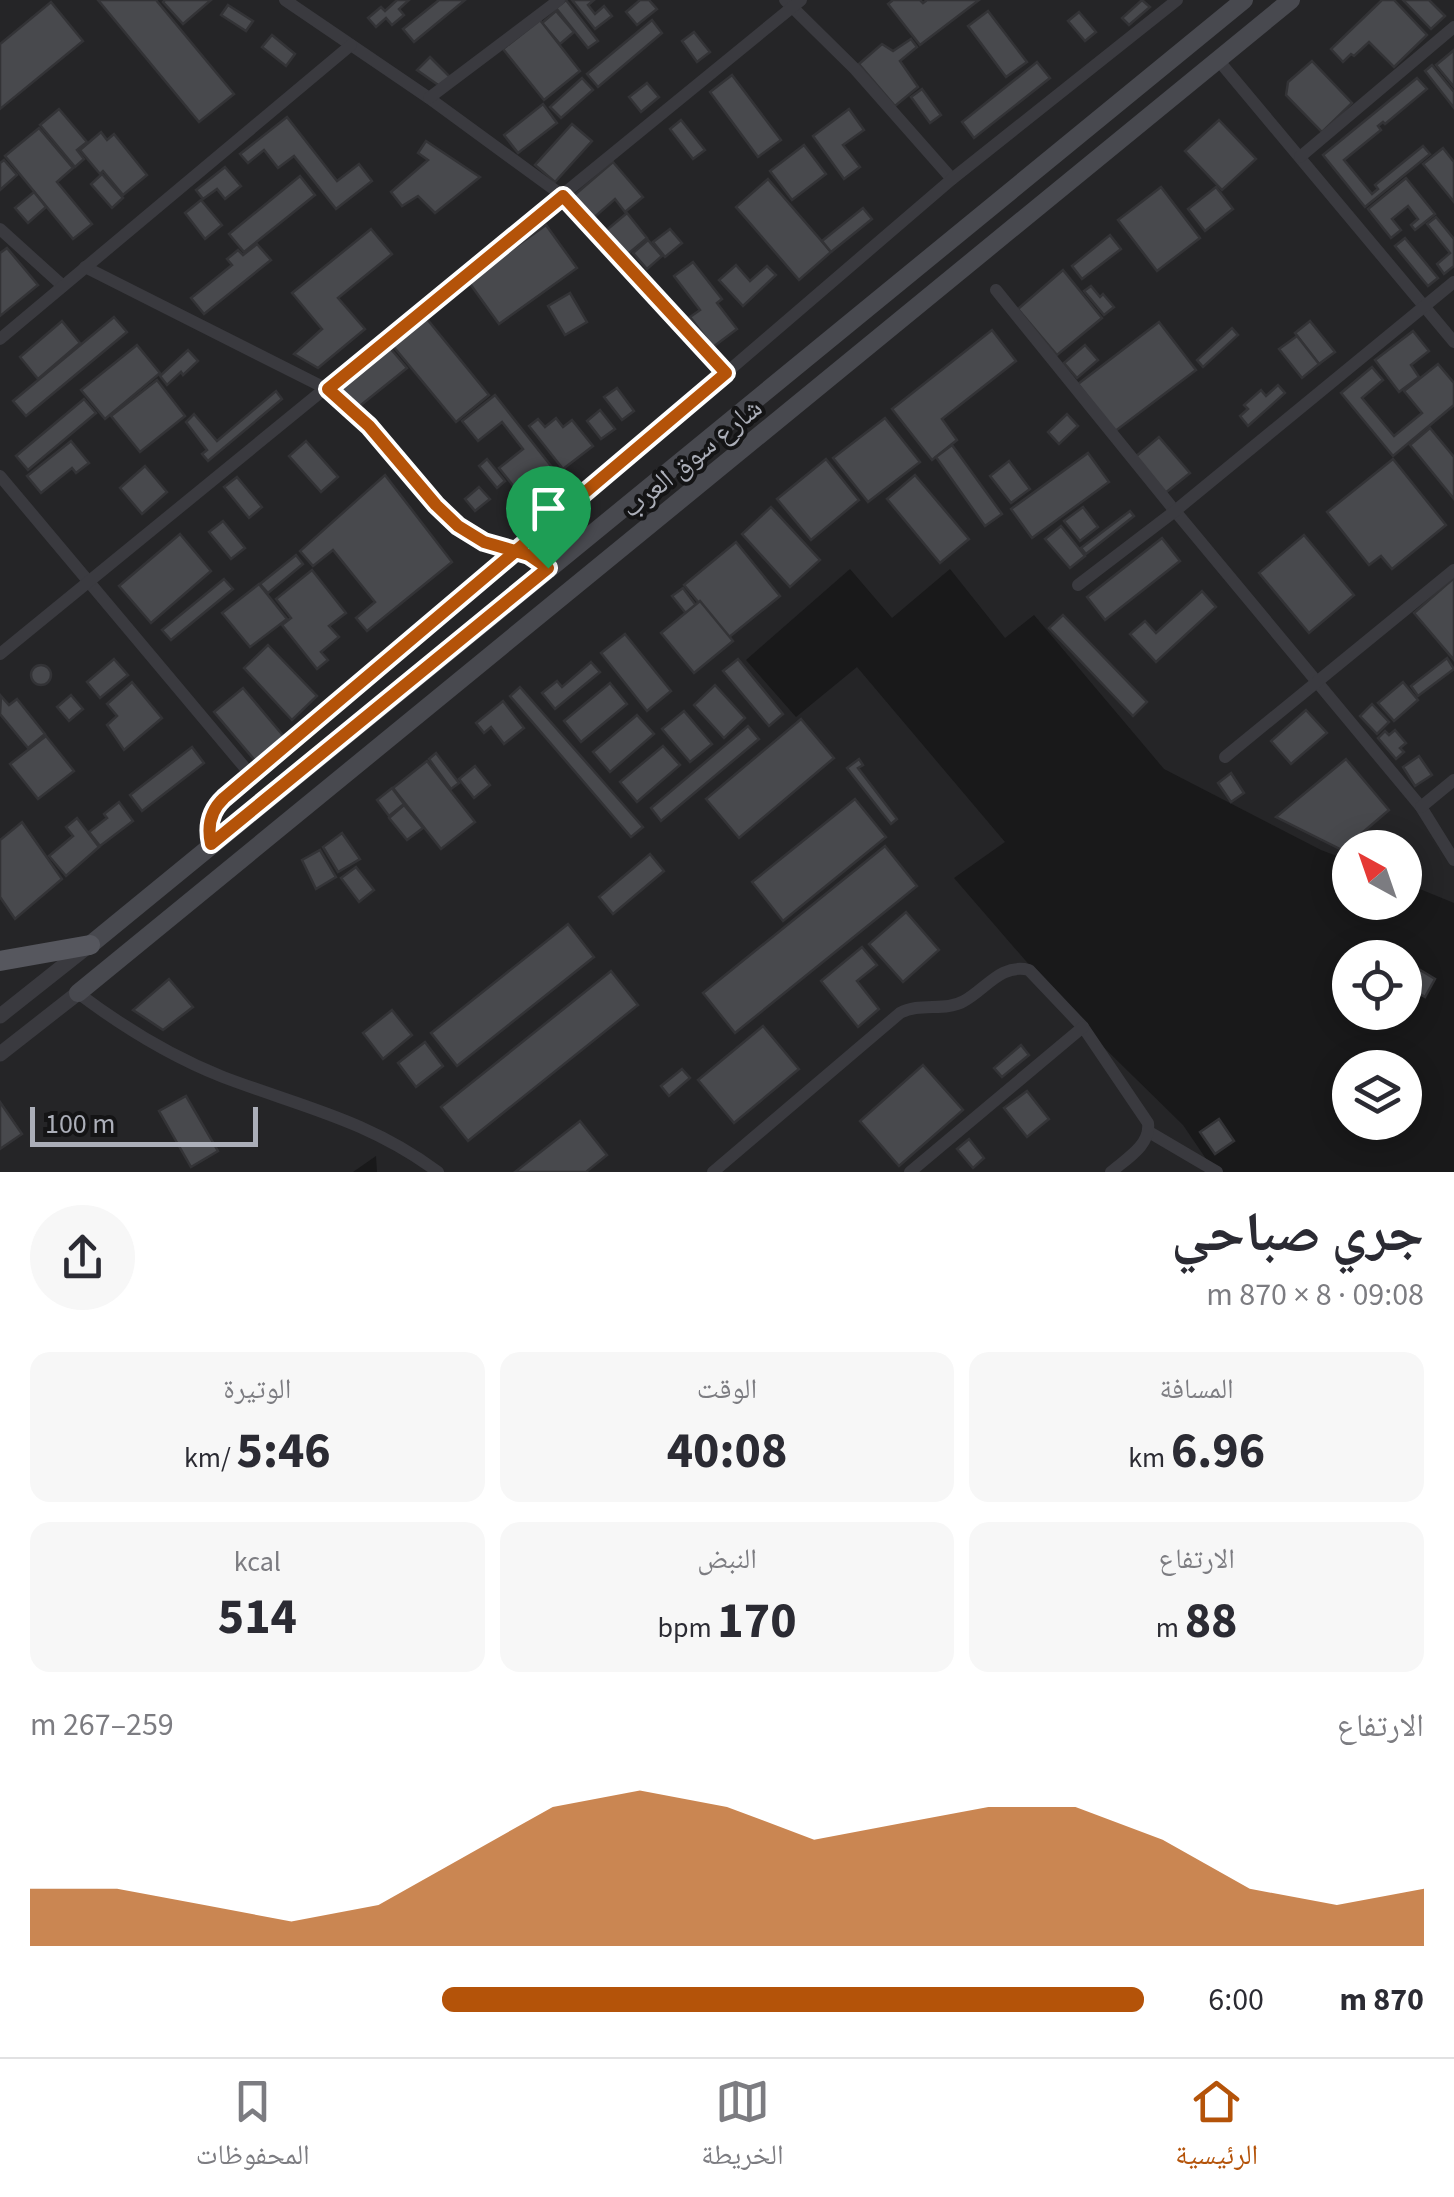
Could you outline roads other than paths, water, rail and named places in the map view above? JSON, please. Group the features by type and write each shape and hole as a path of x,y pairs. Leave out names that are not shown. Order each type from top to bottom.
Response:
{"main road":[{"path":"0,961 90,945 1244,0"},
{"name":"شارع سوق العرب","path":"78,993 1291,0"}],"street":[{"path":"286,0 563,196 726,373"},
{"path":"428,98 559,0"},
{"path":"211,844 209,827 213,811 251,775 952,178 1174,1"},
{"path":"0,654 563,196 793,2 952,178"},
{"path":"1300,157 1454,27"},
{"path":"0,339 351,45"},
{"path":"1219,61 1454,342"},
{"path":"0,228 63,286"},
{"path":"85,267 328,389 369,426 446,516 484,542 529,555 548,568"},
{"path":"1078,585 1454,282"},
{"path":"996,290 1174,511 1422,807 1454,860"},
{"path":"0,476 251,775"},
{"path":"1224,757 1454,570"},
{"path":"1422,807 1454,780"},
{"path":"0,1016 90,945"},
{"path":"713,1172 900,1013 909,1008 962,1002 1010,968 1018,967 1028,970 1083,1026 1148,1124 1149,1132 1139,1147 1111,1172"},
{"path":"0,1054 78,993 174,1056 370,1130 438,1172"},
{"path":"910,1172 1083,1026"},
{"path":"1149,1132 1217,1172"}]}
